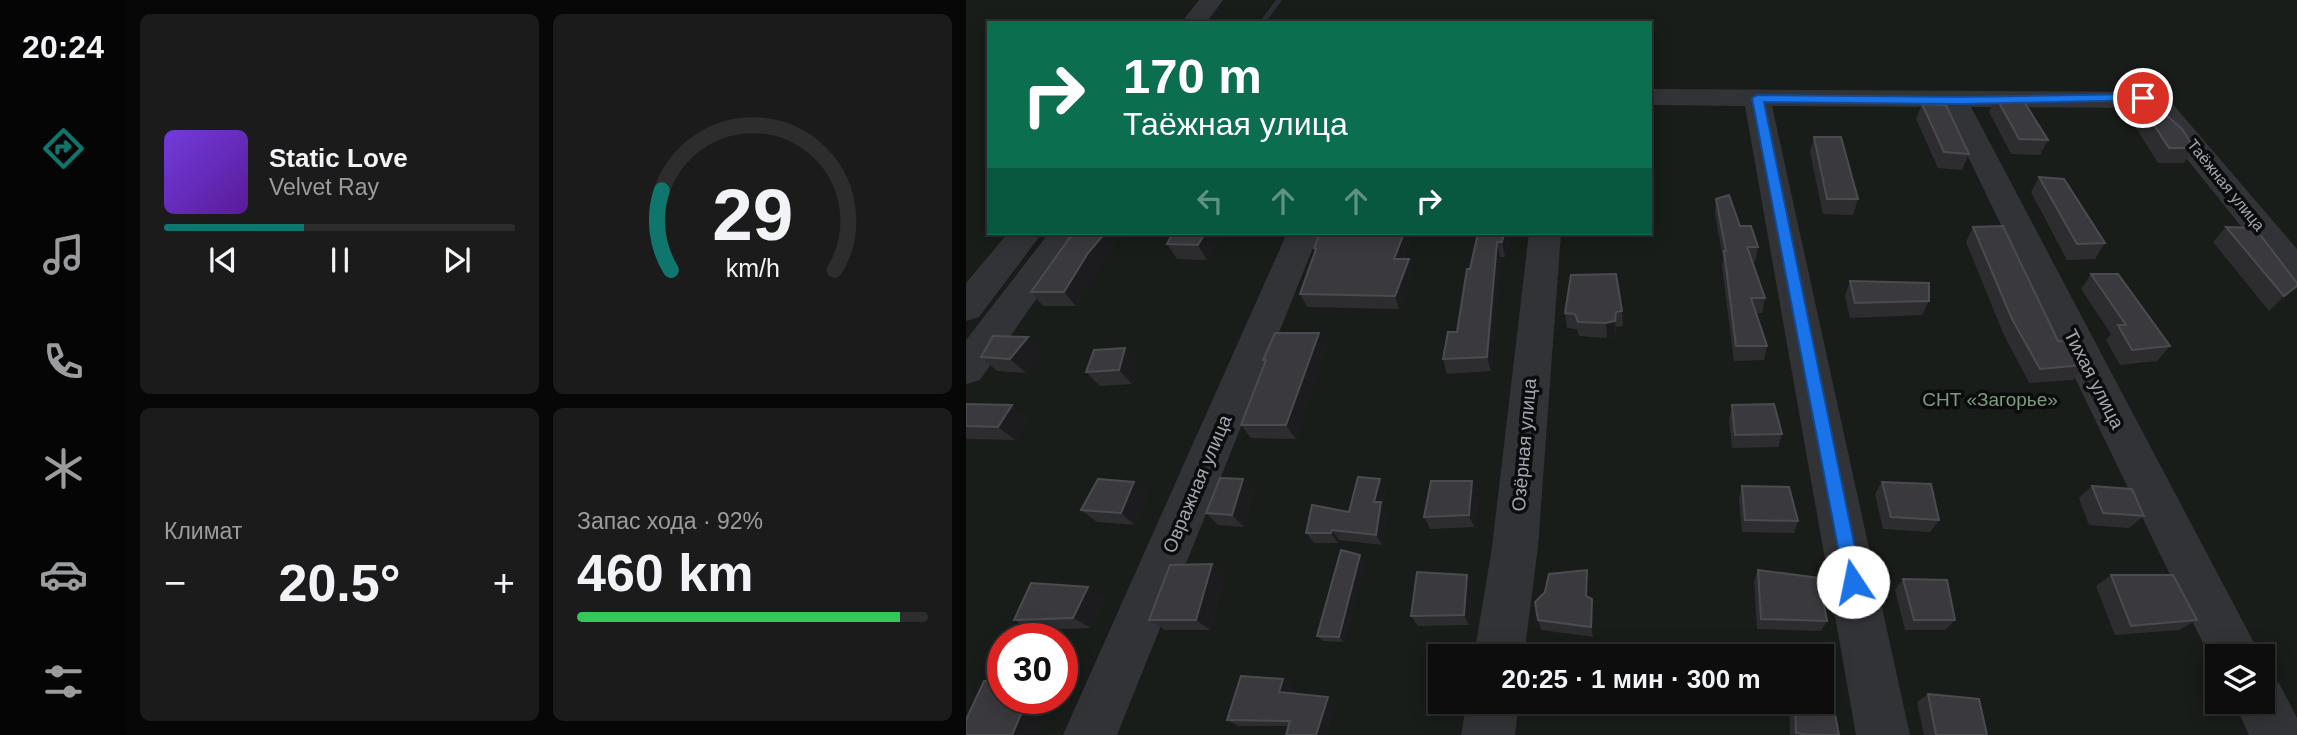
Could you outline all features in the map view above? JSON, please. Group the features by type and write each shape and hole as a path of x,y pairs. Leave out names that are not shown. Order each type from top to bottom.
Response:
{"street":[{"path":"1195,21 1211,0"},
{"name":"Таёжная улица","path":"1652,97 2154,100 2297,272"},
{"path":"1757,98 1883,735"},
{"name":"Тихая улица","path":"1954,100 2230,644"},
{"path":"966,308 1024,235"},
{"path":"966,369 1065,235"},
{"name":"Овражная улица","path":"1090,735 1302,235"},
{"name":"Озёрная улица","path":"1501,644 1515,547 1545,235"},
{"path":"1488,735 1491,714"},
{"path":"2266,714 2277,735"}],"green space":[{"name":"СНТ «Загорье»","path":"966,0 2297,0 2297,735 966,735"}],"building":[{"path":"1996,97 2021,97 2048,140 2019,139"},
{"path":"2136,97 2146,97 2182,129 2194,148 2169,148"},
{"path":"1922,104 1946,105 1969,154 1944,152"},
{"path":"1814,137 1841,137 1858,199 1827,199"},
{"path":"2039,177 2064,179 2105,243 2077,244"},
{"path":"1729,195 1740,226 1751,226 1758,247 1747,247 1765,298 1751,298 1767,346 1736,346 1726,251 1716,199"},
{"path":"2003,226 2058,341 2069,341 2084,365 2040,369 2012,319 1973,227"},
{"path":"2226,227 2255,228 2297,286 2284,296"},
{"path":"1072,235 1103,235 1088,253 1064,292 1031,292"},
{"path":"1172,235 1204,235 1198,245 1167,244"},
{"path":"1319,235 1403,235 1394,259 1409,259 1395,296 1300,294 1316,249 1314,248"},
{"path":"1478,235 1504,235 1502,242 1497,242 1487,357 1443,359 1448,332 1457,332 1467,269 1470,269"},
{"path":"1616,274 1622,311 1616,312 1615,321 1578,322 1575,314 1565,313 1571,275"},
{"path":"2091,274 2118,274 2170,346 2132,350 2118,325 2126,325"},
{"path":"1850,281 1929,283 1929,301 1855,303"},
{"path":"1275,333 1319,333 1286,425 1241,425 1266,360 1263,360"},
{"path":"993,336 1028,337 1010,359 981,357"},
{"path":"1125,348 1119,370 1086,372 1094,350"},
{"path":"966,404 1012,405 998,427 966,426"},
{"path":"1774,404 1782,434 1735,435 1732,405"},
{"path":"1358,477 1380,479 1374,502 1381,502 1376,535 1332,530 1331,533 1306,533 1312,505 1349,512"},
{"path":"1220,478 1243,479 1232,515 1206,513"},
{"path":"1098,479 1134,482 1121,513 1081,510"},
{"path":"1431,481 1472,481 1469,515 1424,517"},
{"path":"1882,482 1931,484 1939,520 1891,517"},
{"path":"1742,486 1789,487 1798,521 1745,520"},
{"path":"2092,486 2132,489 2144,516 2103,513"},
{"path":"1341,550 1360,555 1339,637 1317,636"},
{"path":"1212,564 1196,620 1149,620 1170,565"},
{"path":"1587,570 1586,596 1592,599 1591,627 1538,620 1535,602 1545,592 1549,574"},
{"path":"1758,570 1819,578 1827,621 1761,619"},
{"path":"1417,572 1467,575 1464,615 1411,616"},
{"path":"2111,575 2173,575 2197,620 2131,626"},
{"path":"1903,579 1947,580 1955,620 1914,620"},
{"path":"1031,583 1088,587 1073,618 1014,620"},
{"path":"1241,676 1283,679 1279,692 1328,697 1316,735 1286,735 1290,721 1227,720"},
{"path":"984,681 987,681 987,714 1021,714 1012,735 966,735 966,720"},
{"path":"1928,694 1979,699 1987,735 1936,735"},
{"path":"1834,709 1839,735 1796,733 1795,714 1834,714"}],"waterway":[{"path":"1263,21 1279,0"}],"route":[{"path":"1853,582 1757,98 2143,98"}]}
